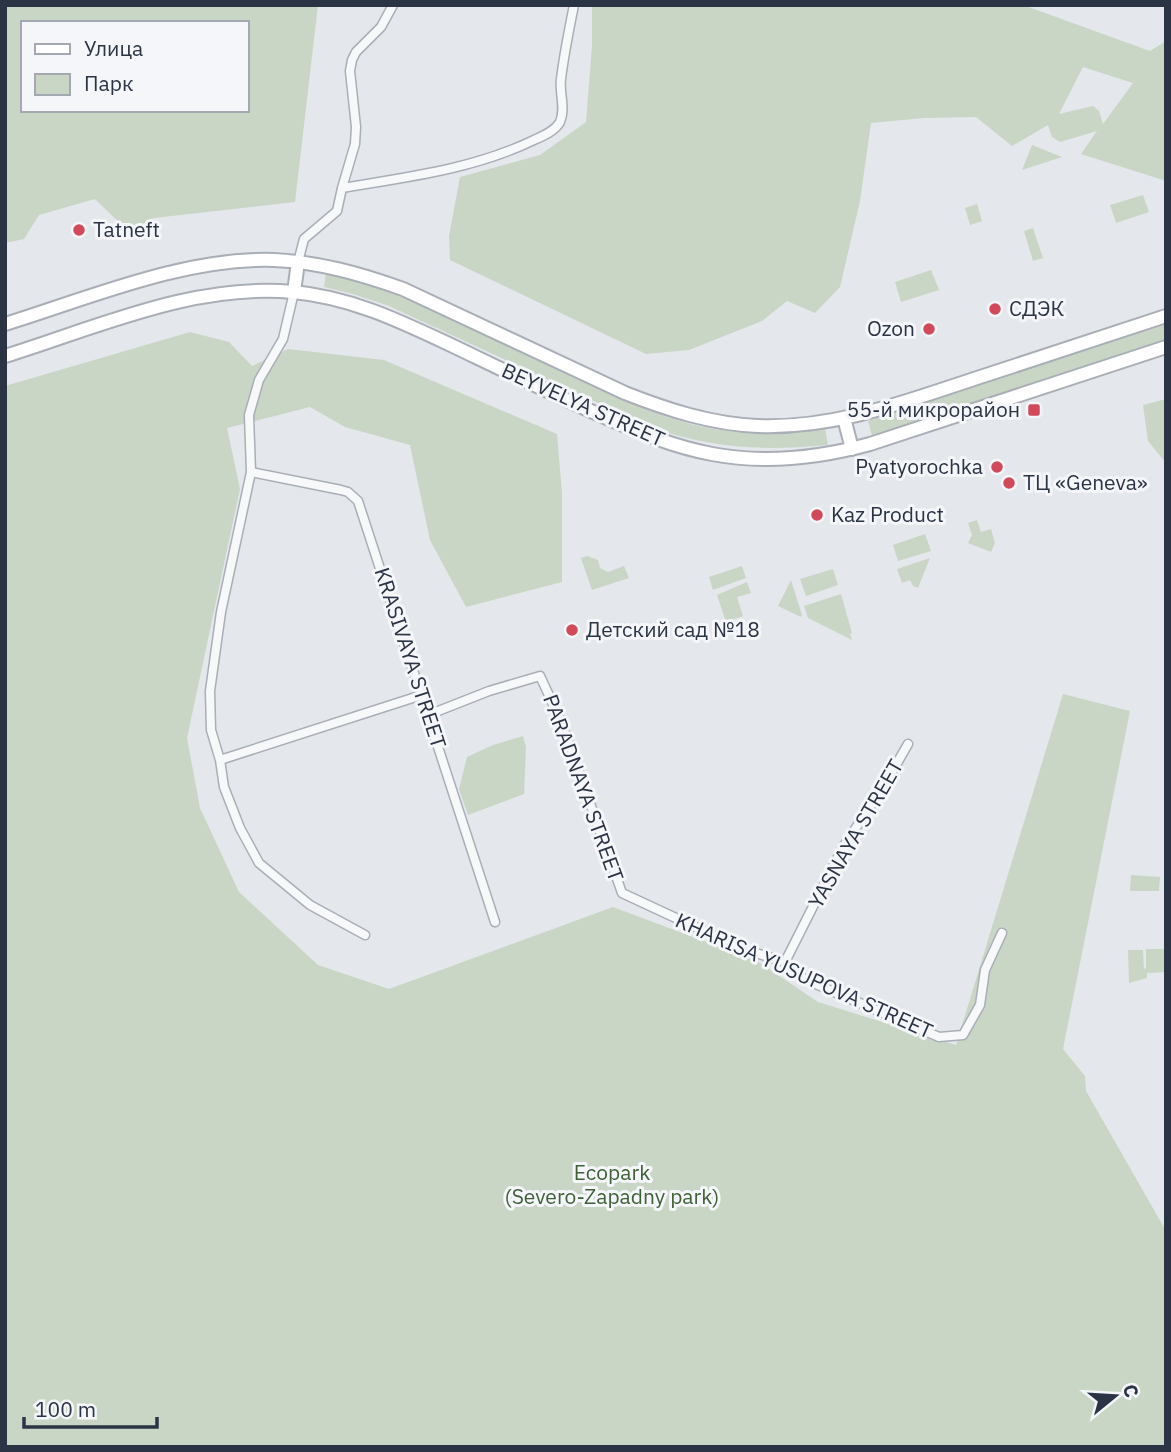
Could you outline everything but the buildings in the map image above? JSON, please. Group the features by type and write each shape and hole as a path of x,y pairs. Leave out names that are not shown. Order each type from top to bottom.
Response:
{"main road":[{"name":"BEYVELYA STREET","path":"5,324 135,283 206,266 240,261 298,262 343,269 403,289 625,393 681,414 755,426 806,425 901,403 1166,316"},
{"path":"294,292 298,262"},
{"name":"BEYVELYA STREET","path":"5,356 192,298 258,291 294,292 341,300 403,322 565,400 652,437 714,454 755,458 821,456 852,449 1166,347"},
{"path":"844,418 852,449"}],"street":[{"path":"298,262 304,239 337,211 355,144 356,127 350,71 352,60 356,52 381,27 393,5"},
{"path":"342,188 474,163 506,154 549,133 559,124 563,111 560,83 574,5"},
{"path":"294,292 283,339 259,380 250,415 251,472 221,612 210,691 211,730 220,760 224,787 240,828 259,863 310,905 365,935"},
{"name":"KRASIVAYA STREET","path":"251,472 341,490 358,501 495,922"},
{"name":"PARADNAYA STREET","path":"428,715 489,691 540,676 560,719 622,893"},
{"path":"220,760 422,695"},
{"name":"YASNAYA STREET","path":"785,962 843,847 884,786 908,744"},
{"name":"KHARISA YUSUPOVA STREET","path":"622,893 721,939 785,962 804,979 939,1037 963,1035 980,1005 985,970 1002,933"}],"green space":[{"path":"5,5 318,5 295,202 154,218 130,233 95,199 39,215 24,239 5,243"},
{"path":"592,5 1023,5 1150,51 1166,41 1166,181 1081,154 1097,131 1060,142 1052,137 1048,125 1012,146 976,117 871,123 860,201 840,287 815,313 787,301 762,321 689,350 646,354 450,260 449,236 460,177 540,155 586,122","holes":["1083,67 1133,83 1103,124 1099,111 1093,106 1059,114"]},
{"path":"1032,145 1062,157 1022,170"},
{"path":"1143,195 1149,212 1116,223 1110,205"},
{"path":"977,204 982,221 970,225 965,208"},
{"path":"1033,228 1043,258 1033,261 1024,231"},
{"path":"931,270 939,290 901,302 895,282"},
{"path":"326,273 421,304 655,413 691,424 738,432 781,433 825,429 828,445 759,448 717,444 650,427 389,306 324,287"},
{"path":"1166,324 1166,339 872,436 868,421"},
{"name":"Ecopark (Severo-Zapadny park)","path":"190,332 229,342 252,366 288,349 384,360 557,434 562,493 562,582 466,607 430,540 410,445 345,427 310,407 227,428 240,489 187,738 200,808 239,892 318,965 389,989 613,907 757,961 818,1002 956,1045 1063,694 1130,711 1063,1049 1085,1076 1086,1091 1166,1231 1166,1447 5,1447 5,386"},
{"path":"1166,399 1166,463 1148,441 1143,405"},
{"path":"977,520 981,532 991,529 995,543 991,552 968,543 972,535 968,523"},
{"path":"925,534 931,551 898,561 893,545"},
{"path":"587,556 598,560 600,568 608,572 624,566 629,578 592,590 581,558"},
{"path":"930,558 918,588 913,586 910,580 902,583 897,569"},
{"path":"742,566 746,578 713,590 709,577"},
{"path":"833,569 838,585 806,596 800,579"},
{"path":"791,580 802,615 801,617 778,606"},
{"path":"747,582 751,593 737,597 743,616 726,622 717,595"},
{"path":"841,594 852,640 808,618 804,606"},
{"path":"523,736 526,747 524,794 468,815 459,789 467,757 493,745"},
{"path":"1131,875 1160,877 1159,891 1130,891"},
{"path":"1146,949 1166,949 1166,972 1147,973 1147,978 1129,983 1128,950 1143,950 1144,969"}],"place":[{"name":"Tatneft","path":"79,230"},
{"name":"СДЭК","path":"995,309"},
{"name":"Ozon","path":"929,329"},
{"name":"55-й микрорайон","path":"1034,410"},
{"name":"Pyatyorochka","path":"997,467"},
{"name":"ТЦ «Geneva»","path":"1009,483"},
{"name":"Kaz Product","path":"817,515"},
{"name":"Детский сaд №18","path":"572,630"}]}
